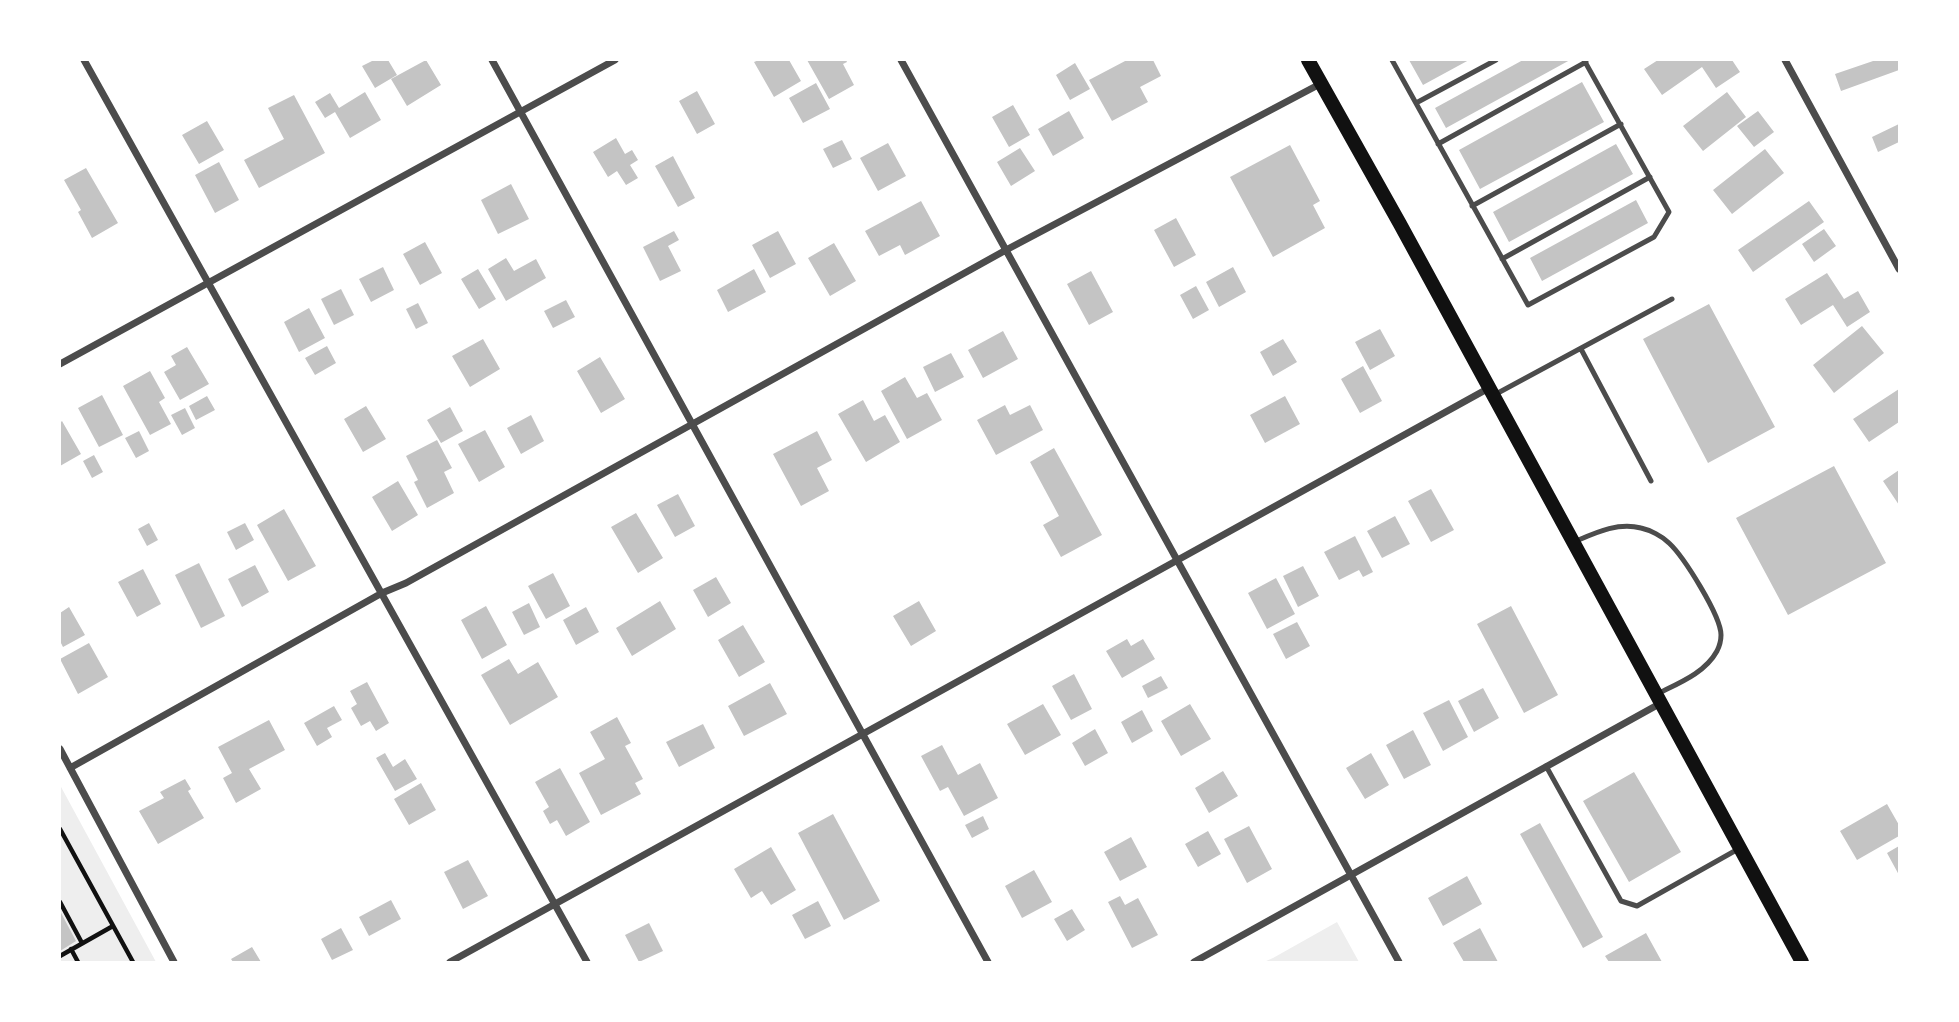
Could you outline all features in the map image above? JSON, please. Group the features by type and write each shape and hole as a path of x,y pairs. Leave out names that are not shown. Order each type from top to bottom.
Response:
{"main road":[{"path":"1308,60 1802,962"}],"street":[{"path":"84,60 587,962"},
{"path":"492,60 988,962"},
{"path":"60,364 615,60"},
{"path":"901,60 1399,962"},
{"path":"1785,60 1899,270"},
{"path":"70,768 1006,250 1320,83"},
{"path":"450,962 1177,559 1491,392"},
{"path":"1194,962 1546,766 1659,698"},
{"path":"60,749 174,962"}],"lane":[{"path":"1392,60 1416,103 1438,144 1472,206 1528,305 1654,237 1669,212 1585,61 1438,144"},
{"path":"1416,103 1496,60"},
{"path":"1472,206 1620,124"},
{"path":"1502,259 1650,177"},
{"path":"1491,392 1581,349 1672,299"},
{"path":"1581,349 1651,481"},
{"path":"1574,542 1609,528 1639,527 1668,541 1684,559 1717,619 1721,636 1718,649 1708,663 1659,698"},
{"path":"1546,766 1621,901 1637,906 1740,848"}],"path":[{"path":"60,829 133,962"},
{"path":"60,902 82,943"},
{"path":"60,956 113,926"},
{"path":"71,949 78,962"}],"shaded area":[{"path":"60,785 156,962 60,962"},
{"path":"1337,922 1359,962 1264,962 1273,958"}],"building":[{"path":"374,60 388,60 397,75 375,88 362,66"},
{"path":"426,60 441,85 407,106 391,79"},
{"path":"789,60 801,81 774,97 754,62"},
{"path":"807,60 846,60 843,64 854,85 829,99"},
{"path":"1127,60 1153,60 1161,76 1140,87 1148,102 1112,121 1089,80"},
{"path":"1409,60 1469,60 1423,85"},
{"path":"1523,60 1570,60 1446,128 1435,108"},
{"path":"1658,60 1732,60 1740,72 1716,88 1702,67 1662,95 1644,69"},
{"path":"1876,60 1899,60 1899,70 1841,91 1835,74"},
{"path":"1075,63 1090,89 1070,100 1056,75"},
{"path":"1582,82 1604,122 1480,189 1459,150"},
{"path":"816,83 830,109 803,123 789,98"},
{"path":"697,91 715,124 697,134 679,101"},
{"path":"365,92 381,120 350,138 335,112 325,118 315,102 330,93 339,108"},
{"path":"1727,92 1746,117 1703,151 1683,126"},
{"path":"294,95 325,153 259,188 244,160 284,139 268,108"},
{"path":"1013,105 1030,135 1009,147 992,117"},
{"path":"1069,111 1084,138 1053,156 1038,129"},
{"path":"1758,111 1774,132 1754,147 1737,126"},
{"path":"207,121 224,150 199,164 182,135"},
{"path":"1899,124 1899,142 1878,152 1872,137"},
{"path":"616,138 625,154 632,150 638,160 630,165 638,178 626,185 617,171 608,177 593,152"},
{"path":"842,140 852,159 833,168 823,149"},
{"path":"888,143 906,176 878,191 860,158"},
{"path":"1616,144 1633,174 1509,242 1493,212"},
{"path":"1290,145 1320,201 1313,205 1325,228 1273,257 1230,177"},
{"path":"1020,148 1035,171 1011,186 997,162"},
{"path":"1765,149 1784,173 1732,214 1713,190"},
{"path":"673,156 695,198 678,207 655,166"},
{"path":"219,162 239,200 215,213 195,175"},
{"path":"86,168 118,223 92,238 78,212 81,210 64,180"},
{"path":"511,184 529,219 498,234 481,200"},
{"path":"1636,200 1648,223 1542,281 1530,258"},
{"path":"921,201 940,236 905,255 900,245 879,256 865,231"},
{"path":"1809,201 1824,222 1753,272 1738,250"},
{"path":"1176,218 1196,255 1174,267 1154,230"},
{"path":"1824,229 1836,246 1814,262 1802,244"},
{"path":"674,231 679,240 668,246 681,271 660,281 643,247"},
{"path":"778,231 796,264 770,278 752,245"},
{"path":"425,242 442,273 420,285 403,254"},
{"path":"834,243 856,281 830,296 808,258"},
{"path":"506,258 514,271 536,259 546,278 506,301 488,269"},
{"path":"383,267 394,290 371,302 359,279"},
{"path":"1233,267 1246,292 1219,307 1206,282"},
{"path":"478,269 496,299 479,309 461,279"},
{"path":"754,269 766,292 728,312 717,290"},
{"path":"1091,271 1113,312 1089,325 1067,284"},
{"path":"1827,273 1844,299 1858,291 1870,312 1847,327 1833,305 1801,325 1785,299"},
{"path":"1196,286 1209,310 1193,319 1180,295"},
{"path":"341,289 354,315 334,325 321,299"},
{"path":"566,300 575,317 553,328 544,311"},
{"path":"418,303 428,323 416,329 406,309"},
{"path":"1709,304 1775,427 1708,463 1643,339"},
{"path":"309,308 325,338 299,352 284,322"},
{"path":"1862,326 1884,353 1834,393 1813,365"},
{"path":"1380,329 1395,356 1370,370 1355,342"},
{"path":"1003,331 1018,359 983,378 968,350"},
{"path":"483,339 500,369 470,387 452,356"},
{"path":"1283,339 1297,362 1273,376 1260,352"},
{"path":"327,346 336,363 315,375 305,358"},
{"path":"187,347 209,384 180,400 164,372 176,365 171,356"},
{"path":"951,353 964,377 935,392 923,367"},
{"path":"600,357 625,399 601,413 577,371"},
{"path":"1363,366 1382,401 1360,413 1341,379"},
{"path":"150,371 165,398 159,402 171,424 150,435 123,386"},
{"path":"905,377 917,398 927,393 942,420 907,439 881,391"},
{"path":"1899,389 1899,422 1869,442 1853,419"},
{"path":"102,395 123,435 99,447 78,408"},
{"path":"207,396 215,410 196,420 189,406"},
{"path":"1285,396 1300,424 1265,443 1250,415"},
{"path":"863,400 874,421 885,415 900,442 866,462 838,414"},
{"path":"1005,405 1010,415 1030,405 1043,430 996,455 977,420"},
{"path":"366,406 386,439 363,452 344,419"},
{"path":"450,407 463,431 441,443 427,420"},
{"path":"185,408 195,428 182,435 171,415"},
{"path":"531,415 544,441 521,454 507,428"},
{"path":"62,421 81,454 60,466 60,423"},
{"path":"485,430 505,467 479,482 458,444"},
{"path":"139,431 149,451 136,458 125,438"},
{"path":"817,431 832,460 817,468 829,491 801,506 773,454"},
{"path":"437,440 452,468 444,472 454,493 427,508 414,482 418,480 406,456"},
{"path":"1054,448 1102,535 1061,557 1043,525 1059,516 1030,462"},
{"path":"94,455 103,472 92,478 83,461"},
{"path":"1834,466 1886,563 1788,615 1736,518"},
{"path":"1899,470 1899,505 1883,481"},
{"path":"398,481 418,515 392,531 372,497"},
{"path":"1431,489 1454,530 1431,542 1408,501"},
{"path":"678,494 695,526 675,537 657,505"},
{"path":"284,509 316,566 288,581 257,525"},
{"path":"636,513 663,558 638,573 611,527"},
{"path":"1395,516 1410,544 1382,558 1367,531"},
{"path":"149,523 158,540 147,546 138,529"},
{"path":"245,523 254,540 236,550 227,532"},
{"path":"1355,536 1373,572 1363,577 1359,570 1339,580 1324,552"},
{"path":"199,563 225,616 201,628 175,575"},
{"path":"255,565 269,592 242,607 228,579"},
{"path":"1303,566 1319,596 1298,607 1283,576"},
{"path":"143,569 161,604 137,617 118,582"},
{"path":"553,573 570,606 546,619 528,586"},
{"path":"716,577 731,603 708,617 693,590"},
{"path":"1276,578 1295,614 1267,629 1248,593"},
{"path":"660,601 676,629 632,656 616,628"},
{"path":"919,601 936,631 911,646 893,616"},
{"path":"529,603 540,627 524,635 512,612"},
{"path":"486,606 507,645 482,659 461,620"},
{"path":"1511,606 1558,695 1524,713 1477,624"},
{"path":"69,607 85,635 63,647 60,641 60,613"},
{"path":"586,607 599,632 576,645 563,620"},
{"path":"1297,622 1310,646 1286,659 1273,634"},
{"path":"743,625 765,662 739,677 718,640"},
{"path":"1127,639 1131,646 1143,639 1155,659 1122,678 1106,651"},
{"path":"89,643 108,677 78,694 60,659"},
{"path":"509,659 518,674 538,662 558,697 510,725 481,675"},
{"path":"1074,674 1092,709 1071,720 1052,686"},
{"path":"1161,676 1168,688 1148,698 1142,686"},
{"path":"367,682 389,723 376,731 370,721 361,726 351,708 357,704 350,691"},
{"path":"770,683 787,714 744,736 728,706"},
{"path":"1483,688 1499,718 1474,732 1458,701"},
{"path":"1449,700 1468,737 1443,751 1423,713"},
{"path":"1043,704 1061,735 1025,755 1007,724"},
{"path":"1190,704 1211,739 1181,756 1161,721"},
{"path":"334,706 342,720 327,728 332,737 317,746 304,723"},
{"path":"1142,710 1153,731 1132,743 1121,722"},
{"path":"617,717 631,743 625,746 643,779 635,783 641,794 601,815 579,773 605,759 590,732"},
{"path":"269,720 285,750 249,769 261,789 236,803 223,778 232,773 218,747"},
{"path":"703,724 715,748 679,767 666,742"},
{"path":"1095,729 1108,753 1085,766 1072,743"},
{"path":"1413,730 1431,765 1404,779 1386,745"},
{"path":"942,745 958,775 980,763 998,798 964,816 948,787 940,791 921,756"},
{"path":"385,753 393,767 405,759 417,779 395,791 376,758"},
{"path":"1371,753 1389,785 1365,799 1346,768"},
{"path":"560,768 590,822 566,836 557,820 550,824 543,811 549,807 535,782"},
{"path":"1223,771 1238,796 1209,813 1195,788"},
{"path":"1634,772 1681,852 1629,882 1583,801"},
{"path":"185,779 191,789 188,791 204,818 158,844 139,811 164,798 160,792"},
{"path":"421,783 436,810 409,825 394,799"},
{"path":"1887,804 1899,825 1899,836 1857,860 1840,831"},
{"path":"833,814 880,901 844,920 798,833"},
{"path":"983,816 989,829 972,838 965,825"},
{"path":"1540,823 1603,937 1583,948 1520,834"},
{"path":"1249,826 1272,869 1247,883 1224,839"},
{"path":"1208,831 1221,854 1198,867 1185,844"},
{"path":"1131,837 1147,867 1120,881 1104,852"},
{"path":"1899,846 1899,875 1887,853"},
{"path":"771,847 796,890 771,905 762,891 751,898 734,869"},
{"path":"468,860 488,896 463,909 444,872"},
{"path":"1034,870 1052,902 1022,918 1005,886"},
{"path":"1467,876 1482,904 1443,926 1428,898"},
{"path":"1120,896 1125,905 1138,898 1158,935 1132,948 1108,902"},
{"path":"391,900 401,919 369,936 359,917"},
{"path":"818,901 831,926 805,939 792,915"},
{"path":"1072,909 1085,930 1067,941 1054,919"},
{"path":"60,911 76,941 60,951"},
{"path":"649,923 663,951 639,962 625,935"},
{"path":"341,928 353,950 332,960 321,939"},
{"path":"1480,928 1498,962 1464,962 1453,943"},
{"path":"1646,933 1662,962 1609,962 1605,956"},
{"path":"252,947 261,962 233,962 231,959"}]}
